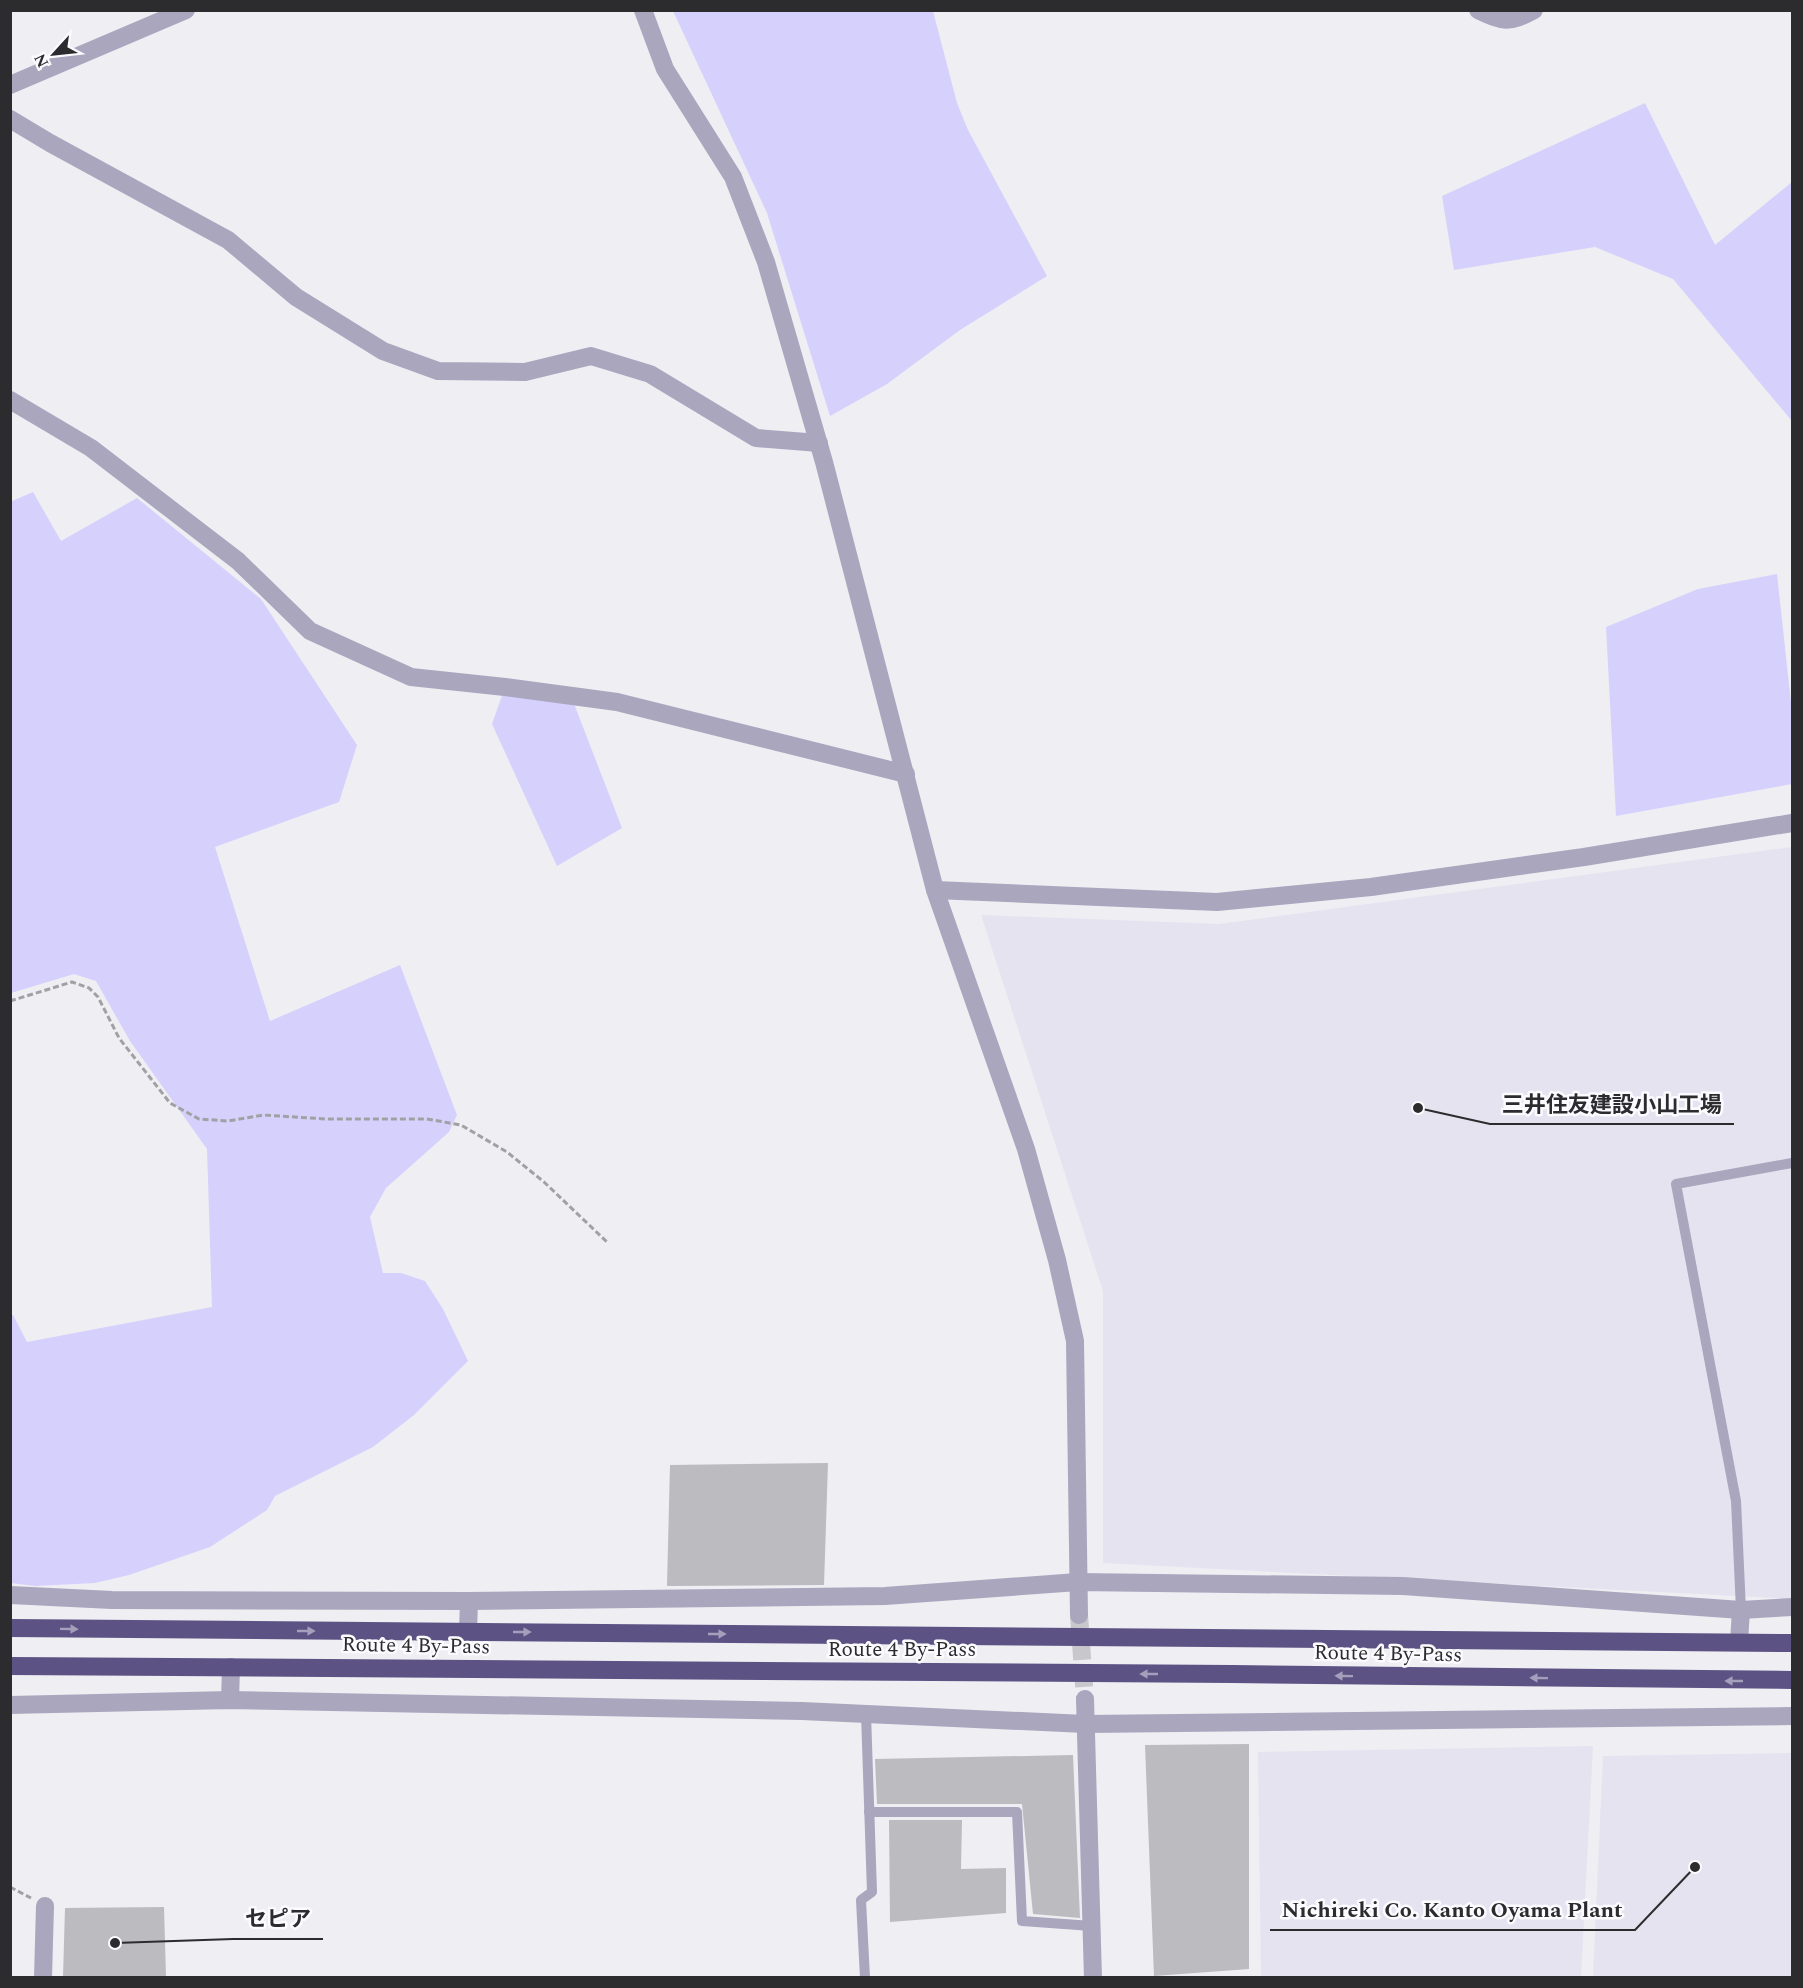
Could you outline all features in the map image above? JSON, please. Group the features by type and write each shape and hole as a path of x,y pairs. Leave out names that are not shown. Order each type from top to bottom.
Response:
{"highway":[{"name":"Route 4 By-Pass","path":"10,1628 1792,1643"},
{"name":"Route 4 By-Pass","path":"10,1666 1792,1680"}],"street":[{"path":"10,85 186,10"},
{"path":"643,10 665,69 733,177 766,262 819,443 935,890 1026,1149 1057,1260 1075,1341 1078,1615"},
{"path":"1478,10 1515,20 1534,10"},
{"path":"10,119 228,240 296,297 384,351 438,371 525,372 591,356 650,374 756,438 819,443"},
{"path":"10,400 91,448 238,561 310,631 411,677 617,702 906,774"},
{"path":"935,890 1217,902 1371,887 1584,857 1792,823"},
{"path":"10,1595 112,1600 469,1601 885,1596 1078,1582 1403,1587 1741,1610 1792,1607"},
{"path":"279,1631 280,1600"},
{"path":"468,1632 469,1601"},
{"path":"1739,1642 1741,1610"},
{"path":"230,1700 231,1667"},
{"path":"1085,1699 1093,1977"},
{"path":"10,1705 230,1700 802,1711 1085,1724 1792,1716"},
{"path":"43,1977 45,1906"}],"lane":[{"path":"1741,1610 1736,1502 1676,1185 1792,1163"},
{"path":"865,1977 861,1900 872,1892 866,1714"},
{"path":"870,1812 1017,1812 1022,1921 1092,1926"}],"path":[{"path":"10,1001 72,982 89,988 98,997 119,1038 170,1103 199,1119 228,1121 263,1115 326,1119 427,1119 461,1125 507,1152 544,1182 607,1242"}],"shaded area":[{"path":"673,11 933,11 957,103 968,130 1047,276 960,330 887,384 830,416 767,213"},
{"path":"1645,103 1715,245 1792,182 1792,421 1673,279 1595,247 1454,270 1442,196"},
{"path":"33,492 61,541 137,498 261,599 357,745 339,802 215,847 270,1021 400,965 457,1115 449,1132 386,1188 370,1217 383,1273 401,1273 425,1281 443,1309 468,1361 414,1415 373,1447 275,1496 267,1510 210,1547 129,1575 95,1583 35,1586 11,1583 11,1315 27,1342 212,1307 207,1149 130,1041 96,981 74,974 11,993 10,502"},
{"path":"1777,574 1792,712 1792,784 1616,816 1606,627 1698,589"},
{"path":"505,687 571,696 622,828 557,866 492,724"},
{"path":"1792,847 1792,1599 1103,1563 1103,1291 981,915 1219,924"},
{"path":"1593,1746 1581,1977 1261,1977 1258,1752"},
{"path":"1792,1753 1792,1977 1593,1977 1603,1756"}],"building":[{"path":"828,1463 824,1585 667,1586 670,1465"},
{"path":"1249,1744 1249,1969 1154,1976 1145,1745"},
{"path":"1073,1755 1080,1918 1033,1914 1022,1804 877,1804 875,1759"},
{"path":"889,1820 962,1820 961,1869 1006,1868 1006,1913 890,1922"},
{"path":"164,1907 166,1977 63,1977 65,1908"}],"tunnel":[{"path":"1079,1615 1085,1699"}],"place":[{"name":"三井住友建設小山工場","path":"1418,1108"},
{"name":"Nichireki Co. Kanto Oyama Plant","path":"1695,1867"},
{"name":"セピア","path":"115,1943"}]}
